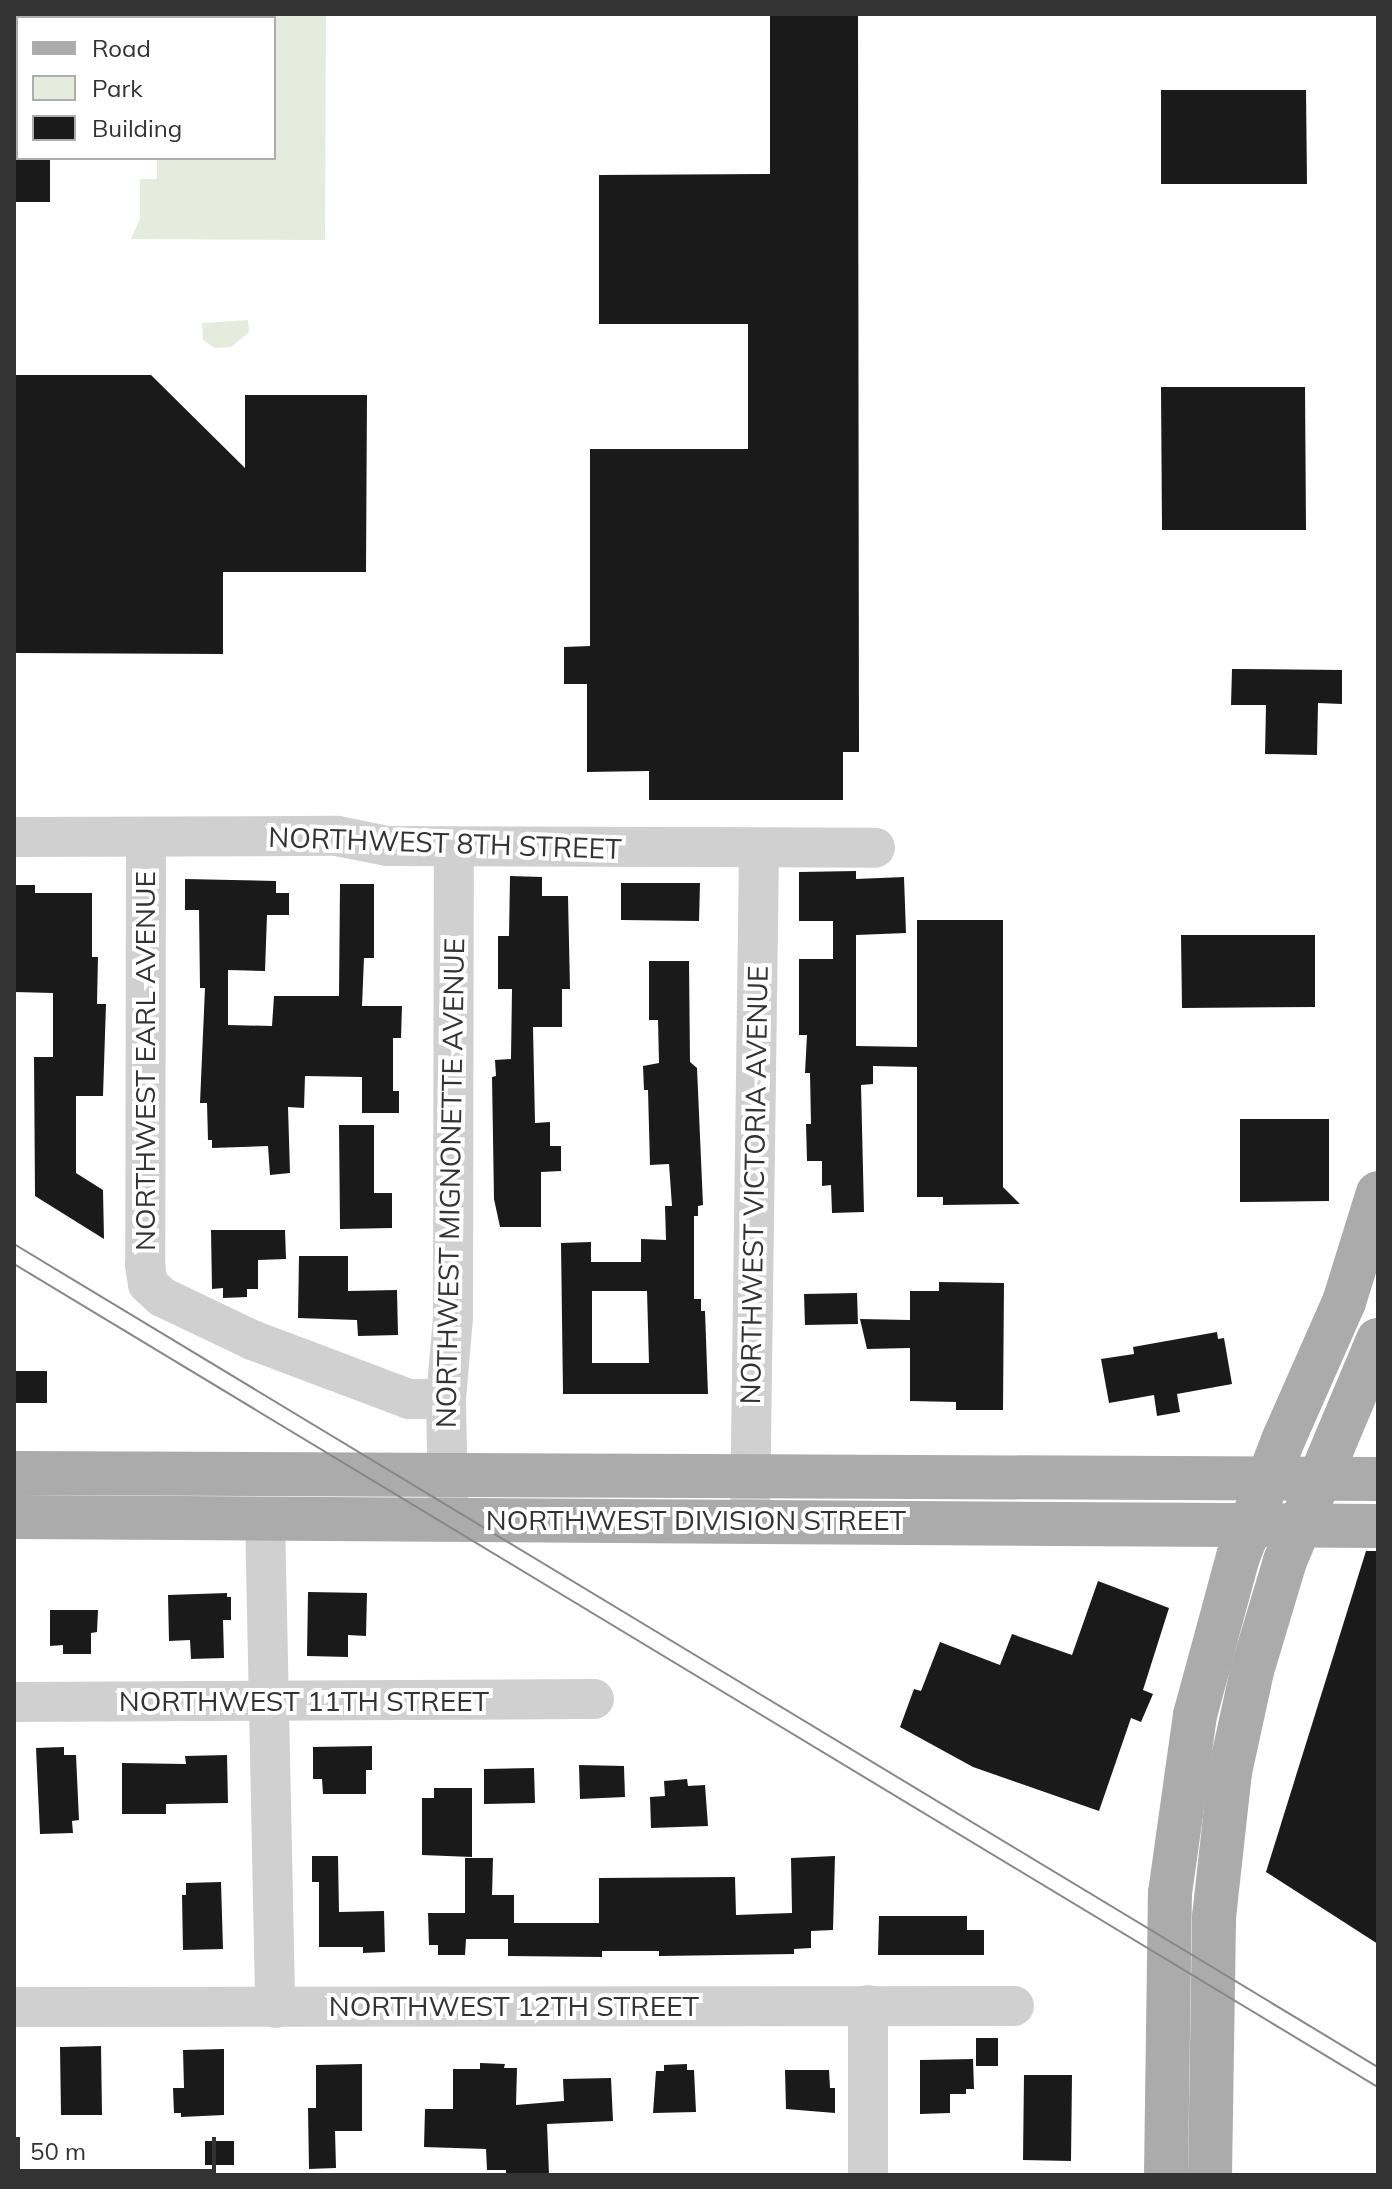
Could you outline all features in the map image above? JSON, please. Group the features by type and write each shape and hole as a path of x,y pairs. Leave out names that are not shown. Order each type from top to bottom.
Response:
{"main road":[{"path":"1166,2175 1167,1950 1176,1836 1199,1701 1251,1525 1344,1302 1378,1193"},
{"path":"1210,2175 1211,1986 1224,1813 1252,1671 1299,1526 1378,1340"},
{"name":"NORTHWEST DIVISION STREET","path":"14,1473 1378,1479"},
{"name":"NORTHWEST DIVISION STREET","path":"14,1517 1378,1526"}],"street":[{"name":"NORTHWEST 8TH STREET","path":"14,837 337,836 388,846 454,848 875,848"},
{"name":"NORTHWEST EARL AVENUE","path":"146,837 145,1265 148,1284 162,1297 252,1340 409,1399 446,1399"},
{"name":"NORTHWEST MIGNONETTE AVENUE","path":"448,1518 446,1399 453,1317 454,848"},
{"name":"NORTHWEST VICTORIA AVENUE","path":"750,1520 759,850"},
{"path":"265,1517 275,2008"},
{"name":"NORTHWEST 11TH STREET","path":"14,1702 594,1699"},
{"path":"868,2005 868,2175"},
{"name":"NORTHWEST 12TH STREET","path":"14,2007 1014,2006"}],"green space":[{"path":"326,14 325,240 131,239 140,219 140,179 157,179 157,160 276,160 276,16 133,16"},
{"path":"248,320 249,332 231,347 215,348 203,340 202,323"}],"building":[{"path":"770,14 858,14 859,752 843,752 843,800 649,800 649,771 587,772 587,684 564,684 564,647 590,646 590,449 748,449 748,324 599,324 599,175 770,174"},
{"path":"1161,90 1306,90 1307,184 1161,184"},
{"path":"14,158 50,160 50,202 14,202"},
{"path":"14,375 151,375 245,468 245,395 367,395 366,572 223,572 223,654 14,653"},
{"path":"1161,387 1305,387 1306,530 1162,530"},
{"path":"1232,669 1342,670 1342,704 1318,703 1317,755 1265,754 1266,705 1231,705"},
{"path":"856,871 856,879 904,877 906,933 856,935 856,1046 917,1047 917,920 1003,920 1003,1187 1020,1204 943,1205 943,1197 917,1197 917,1067 873,1066 873,1084 861,1085 864,1212 832,1213 831,1185 822,1186 822,1161 807,1161 806,1124 811,1124 810,1073 805,1073 807,1035 799,1035 799,959 833,959 833,921 799,921 799,872"},
{"path":"510,876 542,877 542,896 568,896 570,989 562,989 562,1027 533,1027 535,1123 550,1122 550,1146 561,1146 561,1171 541,1172 541,1227 500,1227 494,1199 492,1077 496,1076 495,1060 511,1059 512,989 498,989 498,936 509,936"},
{"path":"185,879 276,881 276,893 289,893 289,915 267,915 265,971 228,970 228,1025 272,1026 274,996 339,996 340,884 374,884 374,958 364,958 362,1006 402,1006 401,1038 393,1038 393,1091 399,1091 399,1113 362,1113 362,1077 305,1076 304,1108 288,1107 290,1173 270,1175 268,1146 212,1148 212,1140 208,1140 207,1103 200,1103 205,988 200,988 199,910 185,910"},
{"path":"621,883 700,883 699,921 621,920"},
{"path":"14,885 35,885 35,893 92,893 92,957 98,957 97,1004 106,1004 103,1096 76,1096 76,1173 103,1190 104,1239 35,1196 34,1057 53,1057 53,993 14,992"},
{"path":"1181,935 1315,935 1315,1007 1182,1008"},
{"path":"649,961 689,961 690,1062 697,1068 703,1205 698,1206 698,1216 694,1216 694,1299 701,1299 701,1311 705,1311 708,1394 563,1394 561,1243 591,1242 591,1262 641,1262 641,1239 666,1240 665,1206 672,1206 669,1164 650,1165 648,1090 644,1090 643,1066 659,1063 658,1020 649,1020","holes":["592,1291 647,1291 649,1363 592,1363"]},
{"path":"1240,1119 1329,1119 1329,1201 1240,1202"},
{"path":"339,1125 374,1125 374,1193 392,1193 392,1228 340,1229"},
{"path":"211,1230 285,1230 286,1259 258,1260 258,1289 247,1289 247,1297 223,1298 223,1288 212,1289"},
{"path":"299,1256 348,1256 348,1291 397,1290 398,1335 358,1336 357,1320 298,1318"},
{"path":"939,1282 1004,1283 1003,1410 956,1410 956,1402 910,1401 910,1348 867,1349 860,1319 910,1320 910,1291 939,1291"},
{"path":"857,1293 858,1324 805,1325 804,1294"},
{"path":"1217,1332 1218,1339 1224,1338 1232,1384 1177,1394 1180,1412 1157,1416 1154,1395 1109,1403 1101,1359 1134,1354 1133,1347"},
{"path":"14,1371 47,1371 47,1403 14,1403"},
{"path":"1366,1551 1378,1551 1378,1944 1266,1872"},
{"path":"1098,1581 1169,1608 1143,1690 1153,1694 1141,1722 1131,1718 1099,1811 973,1767 900,1727 914,1689 921,1691 940,1642 1000,1665 1012,1634 1072,1655"},
{"path":"308,1592 367,1593 366,1636 348,1635 348,1657 307,1656"},
{"path":"227,1593 227,1597 231,1597 231,1620 223,1620 224,1658 191,1659 190,1640 169,1641 168,1595"},
{"path":"50,1610 98,1610 97,1632 91,1633 91,1654 63,1654 63,1645 50,1646"},
{"path":"372,1746 372,1770 366,1770 366,1794 323,1794 322,1779 313,1779 313,1747"},
{"path":"64,1747 64,1755 76,1755 79,1820 72,1821 73,1833 40,1834 36,1748"},
{"path":"227,1755 228,1803 166,1804 166,1814 122,1814 122,1763 186,1764 185,1756"},
{"path":"579,1765 624,1766 625,1797 580,1799"},
{"path":"534,1768 535,1803 484,1804 484,1769"},
{"path":"687,1779 688,1786 705,1785 708,1826 651,1828 650,1797 665,1796 664,1781"},
{"path":"434,1788 472,1788 472,1857 422,1855 422,1798 434,1798"},
{"path":"312,1856 338,1856 339,1912 384,1911 385,1952 363,1953 363,1947 319,1947 319,1882 312,1882"},
{"path":"835,1856 833,1930 811,1931 811,1948 794,1949 794,1954 659,1956 659,1951 602,1951 602,1957 508,1956 508,1939 466,1939 465,1955 438,1955 438,1945 429,1945 428,1913 465,1913 465,1858 493,1858 492,1895 514,1895 514,1923 599,1923 599,1878 735,1877 736,1915 792,1913 791,1858"},
{"path":"221,1882 223,1949 183,1950 182,1895 186,1895 186,1883"},
{"path":"879,1916 967,1916 967,1930 984,1930 984,1955 878,1955"},
{"path":"976,2038 998,2038 998,2066 976,2066"},
{"path":"101,2046 102,2115 61,2115 60,2047"},
{"path":"224,2049 224,2115 181,2117 181,2113 174,2113 173,2088 184,2088 183,2050"},
{"path":"973,2059 974,2089 966,2089 966,2094 950,2094 950,2113 920,2114 920,2060"},
{"path":"480,2063 517,2068 516,2105 564,2101 563,2079 611,2078 613,2121 547,2124 549,2175 506,2175 506,2170 487,2170 486,2149 424,2147 425,2109 453,2109 453,2069 480,2069"},
{"path":"362,2064 362,2131 335,2131 336,2168 309,2169 308,2108 316,2108 316,2065"},
{"path":"687,2064 687,2070 694,2070 696,2112 653,2113 656,2071 664,2071 664,2065"},
{"path":"785,2070 829,2070 830,2088 835,2088 835,2113 786,2109"},
{"path":"1024,2075 1072,2075 1071,2161 1023,2160"},
{"path":"205,2141 234,2141 234,2165 205,2165"}],"tram line":[{"path":"14,1244 1378,2067"},
{"path":"14,1264 1378,2087"}]}
